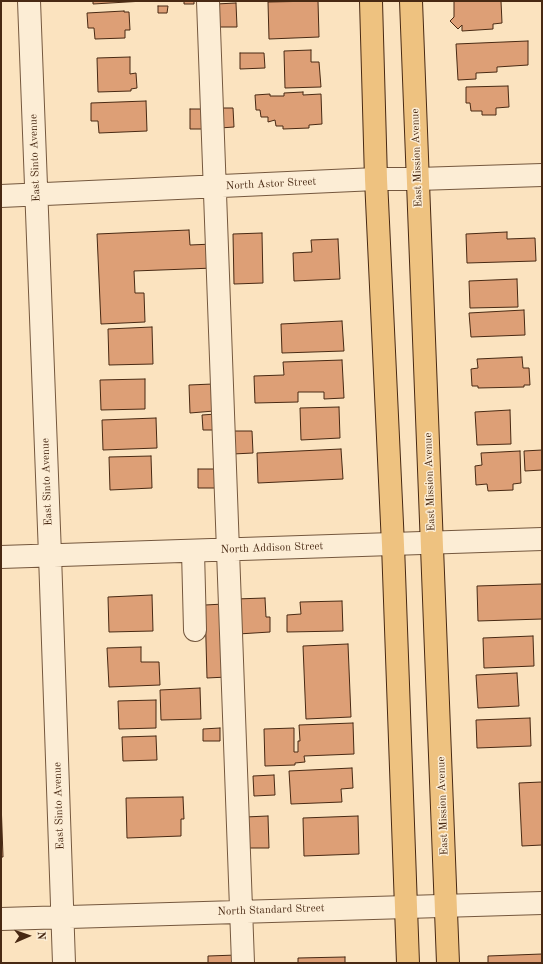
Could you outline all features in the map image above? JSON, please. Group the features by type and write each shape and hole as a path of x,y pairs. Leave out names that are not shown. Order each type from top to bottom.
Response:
{"main road":[{"path":"371,1 376,179 393,544 408,963"},
{"name":"East Mission Avenue","path":"411,1 448,963"}],"street":[{"name":"East Sinto Avenue","path":"29,1 64,963"},
{"path":"208,1 242,963"},
{"name":"North Astor Street","path":"1,196 376,179 418,180 542,175"},
{"name":"North Addison Street","path":"1,557 542,539"},
{"path":"193,551 195,630"},
{"name":"North Standard Street","path":"1,919 542,903"}],"building":[{"path":"93,1 144,1 93,4"},
{"path":"184,1 194,1 194,4 184,4"},
{"path":"318,1 319,37 269,39 268,2"},
{"path":"454,1 501,1 502,23 493,24 493,29 462,31 462,25 458,29 450,21 454,17"},
{"path":"236,3 237,27 217,27 216,4"},
{"path":"158,6 168,6 167,13 158,13"},
{"path":"129,12 130,30 125,30 125,38 95,39 94,28 88,28 87,13"},
{"path":"528,41 528,65 497,67 497,72 476,73 476,79 458,80 456,44"},
{"path":"311,50 311,62 319,62 321,87 285,88 284,51"},
{"path":"240,53 264,53 265,68 240,69"},
{"path":"130,57 130,74 136,73 137,88 131,89 131,91 98,92 97,58"},
{"path":"508,86 509,107 496,108 496,115 482,115 482,111 471,111 470,103 466,103 466,87"},
{"path":"303,92 303,95 321,94 322,124 309,125 309,128 283,129 283,126 276,126 275,120 268,122 268,117 261,117 260,110 256,110 255,95 270,94 270,96 284,96 284,93"},
{"path":"146,101 147,131 99,133 98,121 91,121 91,103"},
{"path":"219,108 233,108 234,127 220,128"},
{"path":"190,109 204,109 205,129 190,129"},
{"path":"189,230 190,245 213,244 214,268 134,271 135,293 144,293 145,322 101,324 97,234"},
{"path":"507,232 507,239 535,238 536,261 467,263 466,234"},
{"path":"262,233 263,283 234,284 233,234"},
{"path":"338,239 340,279 294,281 293,253 312,252 311,240"},
{"path":"517,279 518,307 470,308 469,281"},
{"path":"524,310 525,335 471,337 469,313"},
{"path":"342,321 344,351 282,353 281,324"},
{"path":"152,327 153,364 109,365 108,329"},
{"path":"522,357 523,368 529,368 530,385 524,385 524,387 478,388 478,386 472,386 471,369 478,368 477,359"},
{"path":"342,360 344,398 324,399 324,392 298,392 298,402 255,403 254,376 284,375 283,362"},
{"path":"145,379 145,409 101,410 100,380"},
{"path":"213,384 214,411 190,413 189,385"},
{"path":"339,407 340,438 301,440 300,408"},
{"path":"510,410 511,444 477,445 475,412"},
{"path":"216,414 216,430 203,430 202,415"},
{"path":"156,418 157,448 103,450 102,420"},
{"path":"232,431 252,431 253,453 233,454"},
{"path":"341,449 343,479 258,483 257,453"},
{"path":"542,450 542,470 525,471 524,451"},
{"path":"520,451 521,483 513,484 513,490 488,491 487,484 476,485 475,466 482,465 481,453"},
{"path":"151,456 152,488 110,490 109,457"},
{"path":"198,469 216,469 216,488 198,488"},
{"path":"542,584 542,619 478,621 477,586"},
{"path":"152,595 153,631 109,632 108,597"},
{"path":"265,598 266,617 270,617 270,632 238,634 236,599"},
{"path":"342,601 343,631 287,632 287,615 301,614 300,602"},
{"path":"224,604 227,677 207,678 205,605"},
{"path":"533,636 534,666 484,668 483,638"},
{"path":"348,644 351,717 306,719 303,646"},
{"path":"141,647 141,662 159,662 160,685 109,687 107,648"},
{"path":"517,673 519,706 478,708 476,675"},
{"path":"200,688 201,719 161,720 160,690"},
{"path":"156,700 156,728 119,729 118,701"},
{"path":"530,718 531,746 477,748 476,720"},
{"path":"353,723 354,754 304,756 305,762 295,763 295,765 265,766 264,729 294,728 294,752 298,752 298,741 300,741 299,725"},
{"path":"220,728 220,741 203,741 203,729"},
{"path":"156,736 157,760 123,761 122,737"},
{"path":"352,768 353,788 341,789 342,802 291,804 289,771"},
{"path":"274,775 275,795 254,796 253,776"},
{"path":"542,782 542,845 522,846 519,783"},
{"path":"183,797 184,819 181,819 181,836 127,838 126,798"},
{"path":"1,801 3,857 1,857"},
{"path":"268,816 269,848 246,848 245,817"},
{"path":"358,816 359,854 304,856 303,818"},
{"path":"542,954 542,963 488,963 488,956"},
{"path":"237,955 237,963 208,963 208,956"},
{"path":"345,957 345,963 298,963 298,958"}]}
